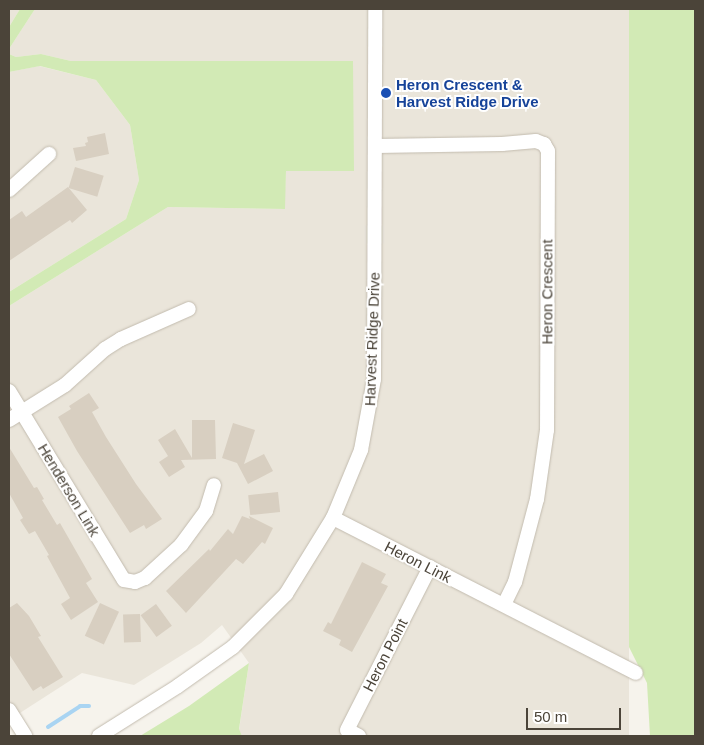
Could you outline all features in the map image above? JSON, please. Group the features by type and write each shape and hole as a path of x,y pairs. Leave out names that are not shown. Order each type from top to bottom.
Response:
{"street":[{"name":"Harvest Ridge Drive","path":"99,736 178,686 233,647 286,594 333,518 361,450 374,379 376,146 374,9"},
{"name":"Heron Crescent","path":"376,146 502,144 536,141 544,144 548,151 547,430 537,499 515,582 504,605"},
{"path":"9,190 49,154"},
{"path":"9,420 65,385 105,349 121,339 189,309"},
{"name":"Henderson Link","path":"9,391 124,580 135,582 145,578 180,545 206,511 214,485"},
{"name":"Heron Link","path":"333,518 636,673"},
{"name":"Heron Point","path":"359,736 347,730 430,567"},
{"path":"9,710 25,736"}],"shaded area":[{"path":"9,9 20,9 9,27"},
{"path":"35,9 629,9 629,736 242,736 239,730 249,663 222,625 201,643 134,685 82,673 9,720 9,306 168,207 284,209 286,171 354,171 71,61 41,54 16,57 9,54 9,49"},
{"path":"39,66 96,80 130,125 139,180 126,219 9,292 9,72"}],"green space":[{"path":"20,9 35,9 9,49 9,27"},
{"path":"629,9 695,9 695,736 650,736 647,683 629,647"},
{"path":"9,54 16,57 41,54 71,61 353,61 354,171 286,171 285,209 168,207 9,306 9,292 126,219 139,180 130,125 96,80 40,66 9,72"},
{"path":"249,663 239,729 242,736 140,736 189,706"}],"building":[{"path":"105,133 109,154 76,161 73,148 86,146 85,143 88,142 87,137"},
{"path":"75,167 104,176 97,197 69,188"},
{"path":"68,187 87,210 72,223 70,220 9,261 9,220 22,211 26,217"},
{"path":"89,393 99,408 92,412 106,437 136,484 162,519 146,529 144,525 130,533 77,451 58,417 71,409 69,406"},
{"path":"192,420 215,420 216,459 181,460 185,467 169,477 159,462 168,456 158,440 175,429 192,458"},
{"path":"233,423 255,430 244,464 264,454 273,471 248,484 237,463 222,458"},
{"path":"9,447 34,488 37,487 44,499 42,500 57,525 60,523 92,579 86,583 98,602 71,620 61,604 70,598 35,531 29,534 20,520 23,518 9,493"},
{"path":"278,492 280,512 250,515 248,495"},
{"path":"242,516 250,519 249,516 273,528 265,544 262,542 243,564 236,559 186,613 166,591 209,549 210,551 228,529 233,534"},
{"path":"362,562 386,574 381,583 388,586 352,652 339,645 341,640 323,631 328,622 331,624"},
{"path":"17,603 29,616 41,636 38,637 63,677 43,689 41,686 33,691 9,654 9,608"},
{"path":"100,603 119,612 104,645 85,636"},
{"path":"156,604 172,626 156,637 141,615"},
{"path":"140,614 141,642 124,643 123,615"}],"waterway":[{"path":"48,727 80,706 89,706"}],"place":[{"name":"Heron Crescent & Harvest Ridge Drive","path":"386,93"}]}
